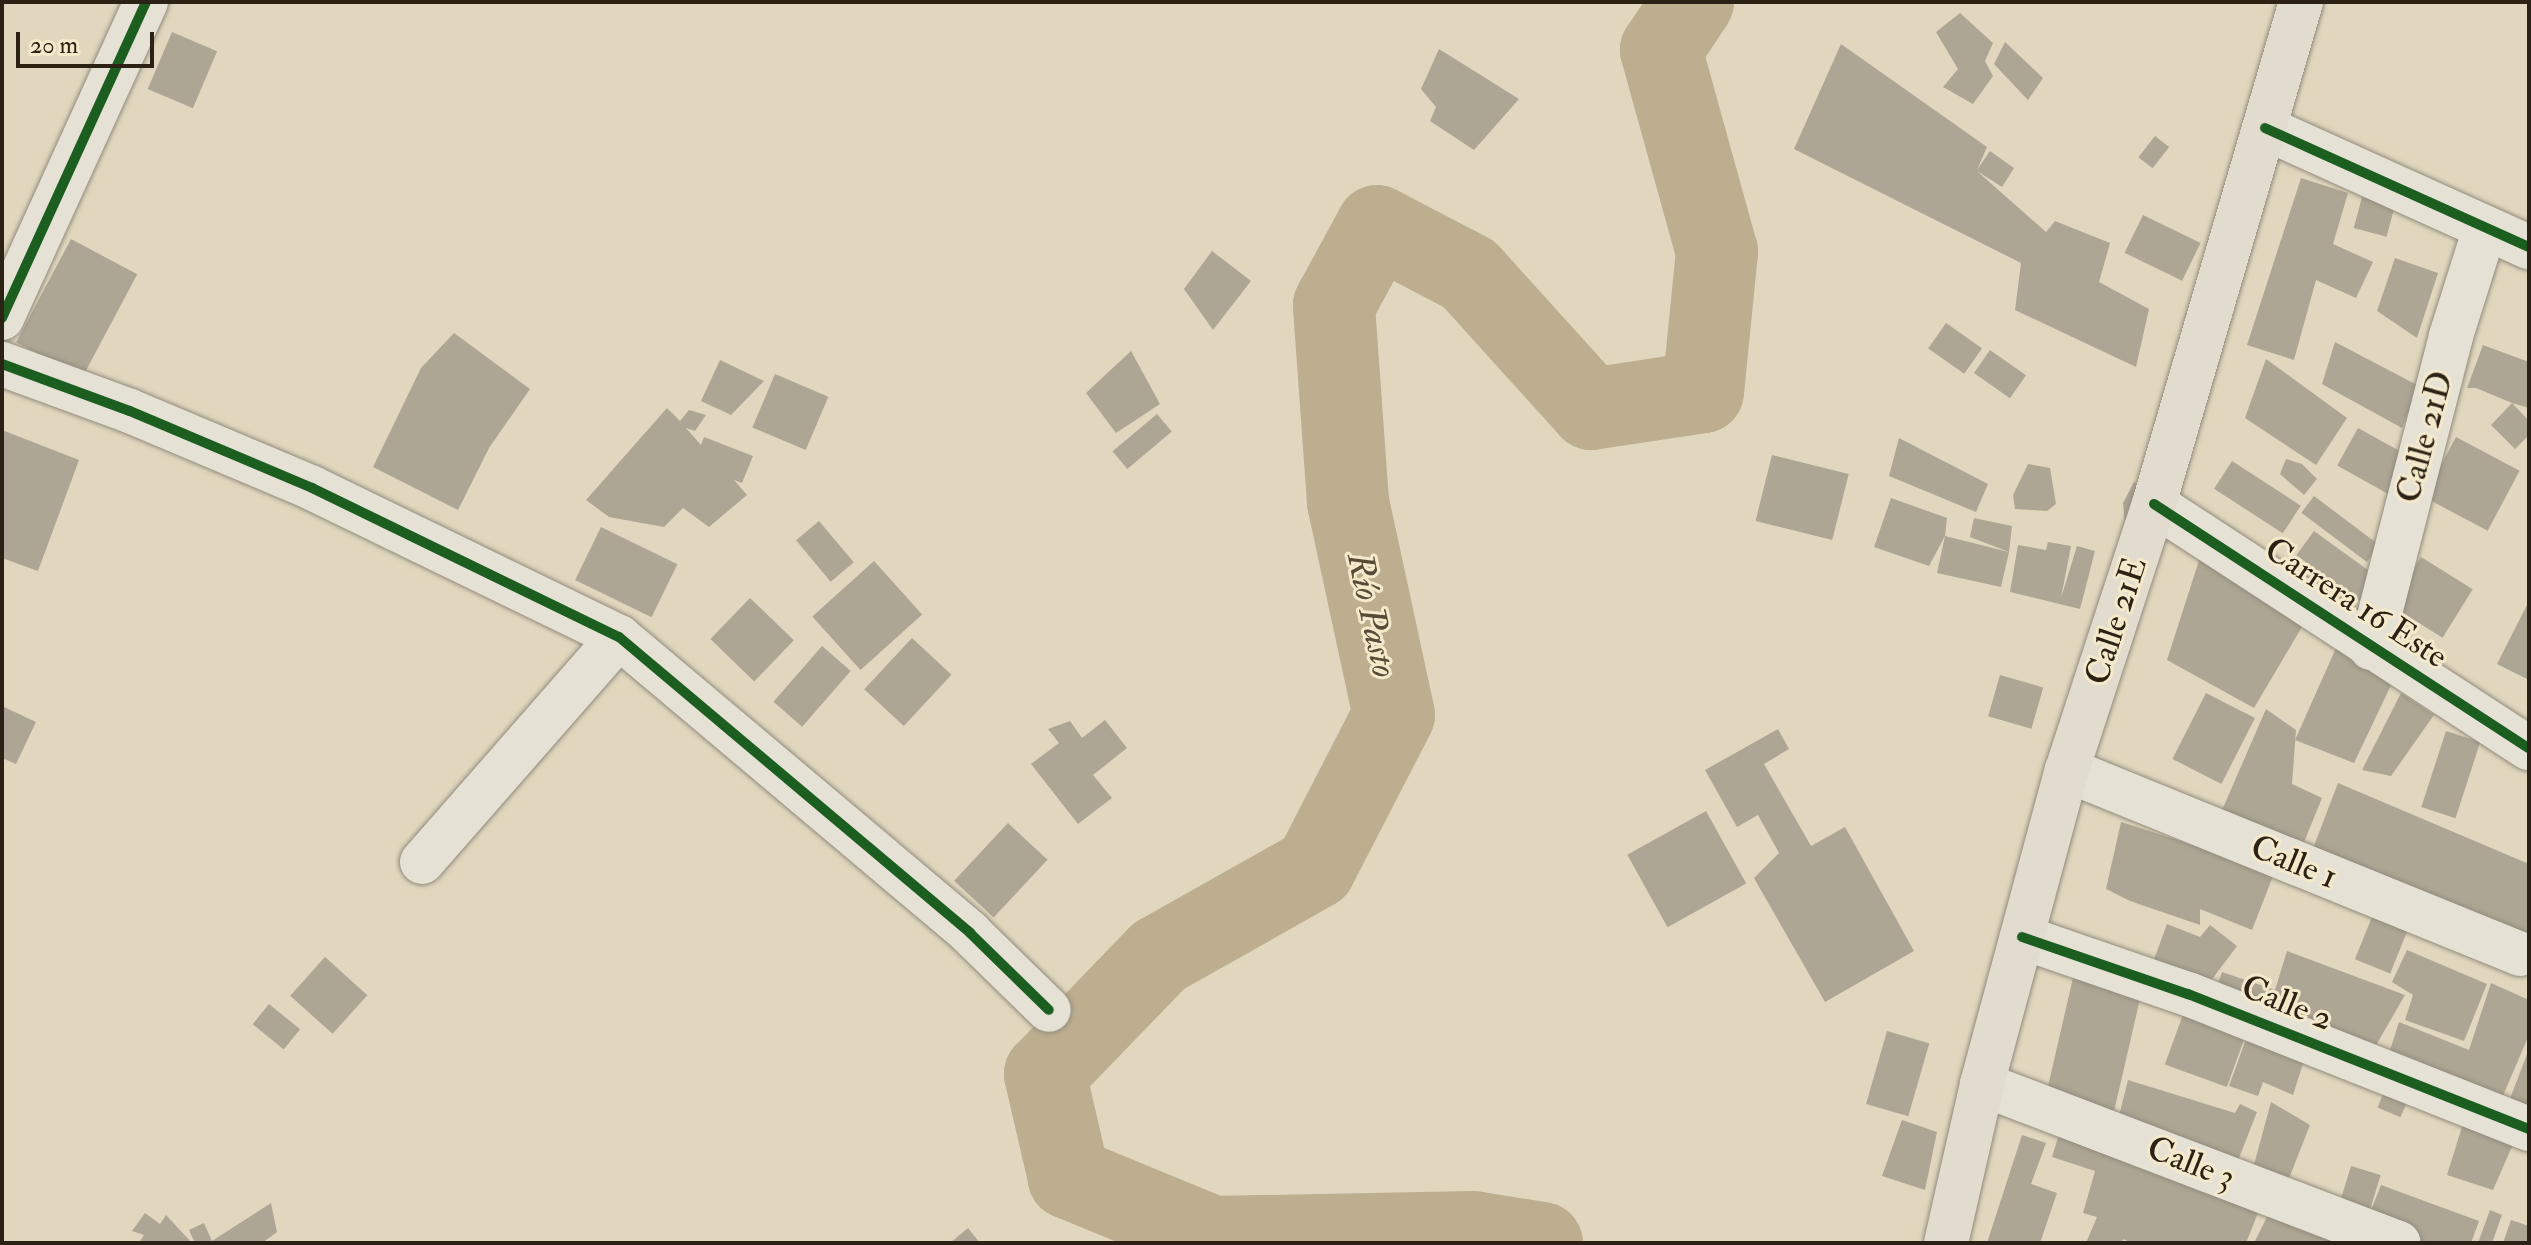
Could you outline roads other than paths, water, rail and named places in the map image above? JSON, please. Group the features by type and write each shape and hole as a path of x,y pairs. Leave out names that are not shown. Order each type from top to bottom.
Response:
{"main road":[{"name":"Calle 21E","path":"1953,1241 1982,1084 2067,770 2154,504 2301,2"}],"street":[{"path":"2,318 146,2"},
{"path":"2265,128 2529,247"},
{"name":"Calle 21D","path":"2371,648 2451,336 2485,228"},
{"path":"2,364 130,411 312,488 619,637 970,933 1049,1010"},
{"name":"Carrera 16 Este","path":"2154,504 2529,748"},
{"path":"422,862 619,637"},
{"name":"Calle 1","path":"2067,770 2520,954"},
{"name":"Calle 2","path":"2022,937 2188,994 2529,1129"},
{"name":"Calle 3","path":"1982,1084 2399,1243"}],"waterway":[{"name":"Río Pasto","path":"1542,1243 1473,1232 1213,1237 1069,1178 1045,1074 1159,956 1315,868 1394,715 1348,502 1334,305 1377,226 1469,274 1591,409 1703,392 1717,252 1661,50 1693,2"}]}
